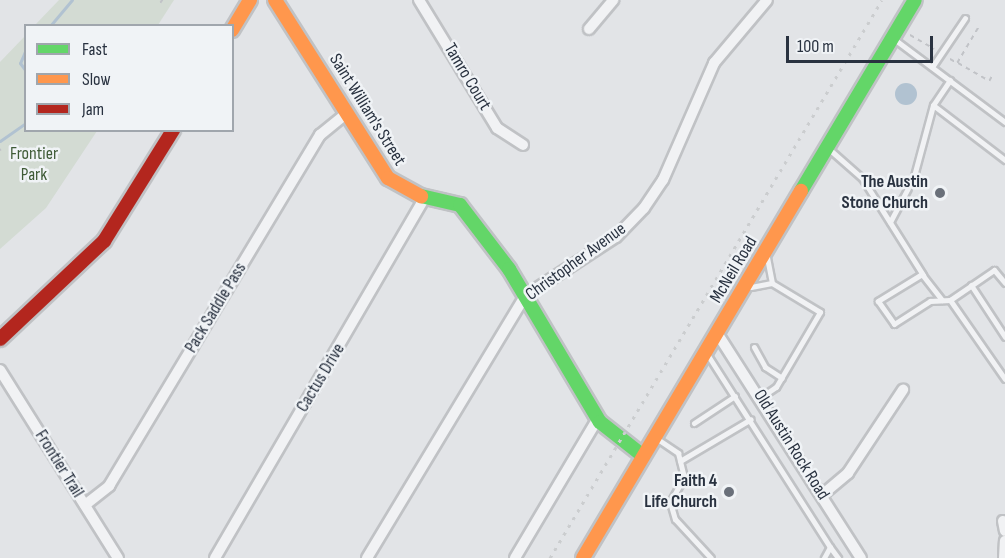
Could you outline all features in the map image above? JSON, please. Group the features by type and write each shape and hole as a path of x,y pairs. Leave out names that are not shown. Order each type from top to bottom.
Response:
{"street":[{"path":"234,27 250,0"},
{"name":"Saint William's Street","path":"275,0 388,178 425,197 460,205 525,296 598,418 616,436 644,456"},
{"path":"589,29 613,0"},
{"name":"Christopher Avenue","path":"367,558 525,296 616,237 644,208 663,180 714,63 767,0"},
{"name":"McNeil Road","path":"583,558 915,0"},
{"name":"Tamro Court","path":"422,1 497,128 523,145"},
{"name":"Pack Saddle Pass","path":"85,505 109,486 320,135 347,113"},
{"path":"0,339 114,229 172,132"},
{"name":"Cactus Drive","path":"214,558 425,197"},
{"name":"Old Austin Rock Road","path":"717,333 761,397 861,558"},
{"name":"Frontier Trail","path":"0,370 118,558"},
{"name":"Saint William's Street","path":"577,380 616,436"},
{"path":"822,495 848,473 903,390"},
{"path":"515,558 598,418"},
{"path":"579,450 597,435 616,436"},
{"path":"1004,558 1005,541"}],"lane":[{"path":"932,67 965,18"},
{"path":"893,38 1005,122"},
{"path":"914,176 933,105 950,80"},
{"path":"933,105 1005,159"},
{"path":"828,148 862,178 923,276 942,300"},
{"path":"890,222 908,188"},
{"path":"766,252 772,283"},
{"path":"923,276 878,301 894,324 930,301 950,300 994,270 1005,283"},
{"path":"742,292 772,283 820,312 782,378 761,397"},
{"path":"971,285 1005,336"},
{"path":"950,300 1005,379"},
{"path":"754,347 765,367 782,378"},
{"path":"706,353 838,558"},
{"path":"694,423 735,396"},
{"path":"680,461 751,420"},
{"path":"655,437 678,453 684,477 670,502 675,519 711,558"},
{"path":"824,558 830,547"}],"path":[{"path":"957,63 979,26"},
{"path":"910,35 938,51"},
{"path":"950,59 989,81 993,74"}],"green space":[{"path":"59,0 174,0 159,24 36,24"},
{"name":"Frontier Park","path":"24,37 24,132 96,132 46,208 0,249 0,62"}],"water":[{"path":"906,83 914,86 917,94 914,102 906,105 898,102 895,94 898,86"}],"waterway":[{"path":"52,24 72,0"},
{"path":"24,54 20,63 24,68"},
{"path":"0,141 24,124"}],"railway":[{"path":"550,558 882,0"}],"traffic: fast":[{"path":"801,191 915,0"},
{"path":"421,196 460,205 509,269 600,422 643,456"}],"traffic: slow":[{"path":"234,27 250,0"},
{"path":"275,0 388,178 421,196"},
{"path":"583,558 801,191"}],"traffic: jam":[{"path":"0,339 104,241 172,132"}],"place":[{"name":"The Austin Stone Church","path":"940,193"},
{"name":"Faith 4 Life Church","path":"729,492"}]}
